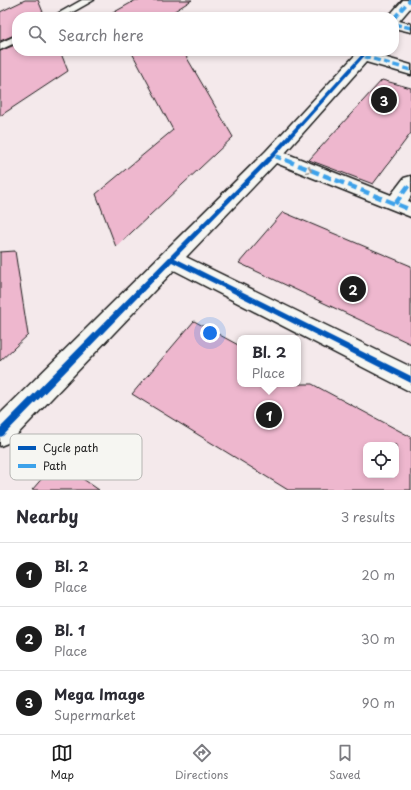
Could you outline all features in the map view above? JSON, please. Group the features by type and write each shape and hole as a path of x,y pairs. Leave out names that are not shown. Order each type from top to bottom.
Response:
{"street":[{"path":"399,12 410,0"},
{"path":"399,25 411,28"},
{"path":"0,433 273,155 363,56"},
{"path":"371,56 411,70"},
{"path":"273,155 403,207 411,182"},
{"path":"171,259 411,380"}],"lane":[{"path":"66,12 89,0"},
{"path":"0,47 12,41"}],"building":[{"path":"25,0 38,0 43,12 12,12 12,36 0,41 0,12"},
{"path":"136,0 192,0 173,12 115,12"},
{"path":"12,46 12,56 62,56 68,71 0,116 0,51"},
{"path":"134,56 186,56 233,137 116,247 96,194 173,130"},
{"path":"382,80 411,88 411,133 373,184 309,160"},
{"path":"283,212 411,266 411,344 239,263"},
{"path":"15,251 28,335 0,361 0,252"},
{"path":"194,321 237,344 237,387 301,387 301,384 312,384 411,437 411,490 288,490 132,394"},
{"path":"41,480 85,480 99,490 32,490"}],"marked path":[{"path":"399,12 410,0"},
{"path":"399,25 411,28"},
{"path":"363,56 411,70"},
{"path":"273,155 411,210"},
{"path":"395,204 411,182"}],"cycle path":[{"path":"0,433 273,155 362,56"},
{"path":"171,259 411,380"}],"place":[{"name":"Mega Image","path":"384,100"},
{"name":"Bl. 1","path":"353,289"},
{"name":"Bl. 2","path":"269,415"}]}
